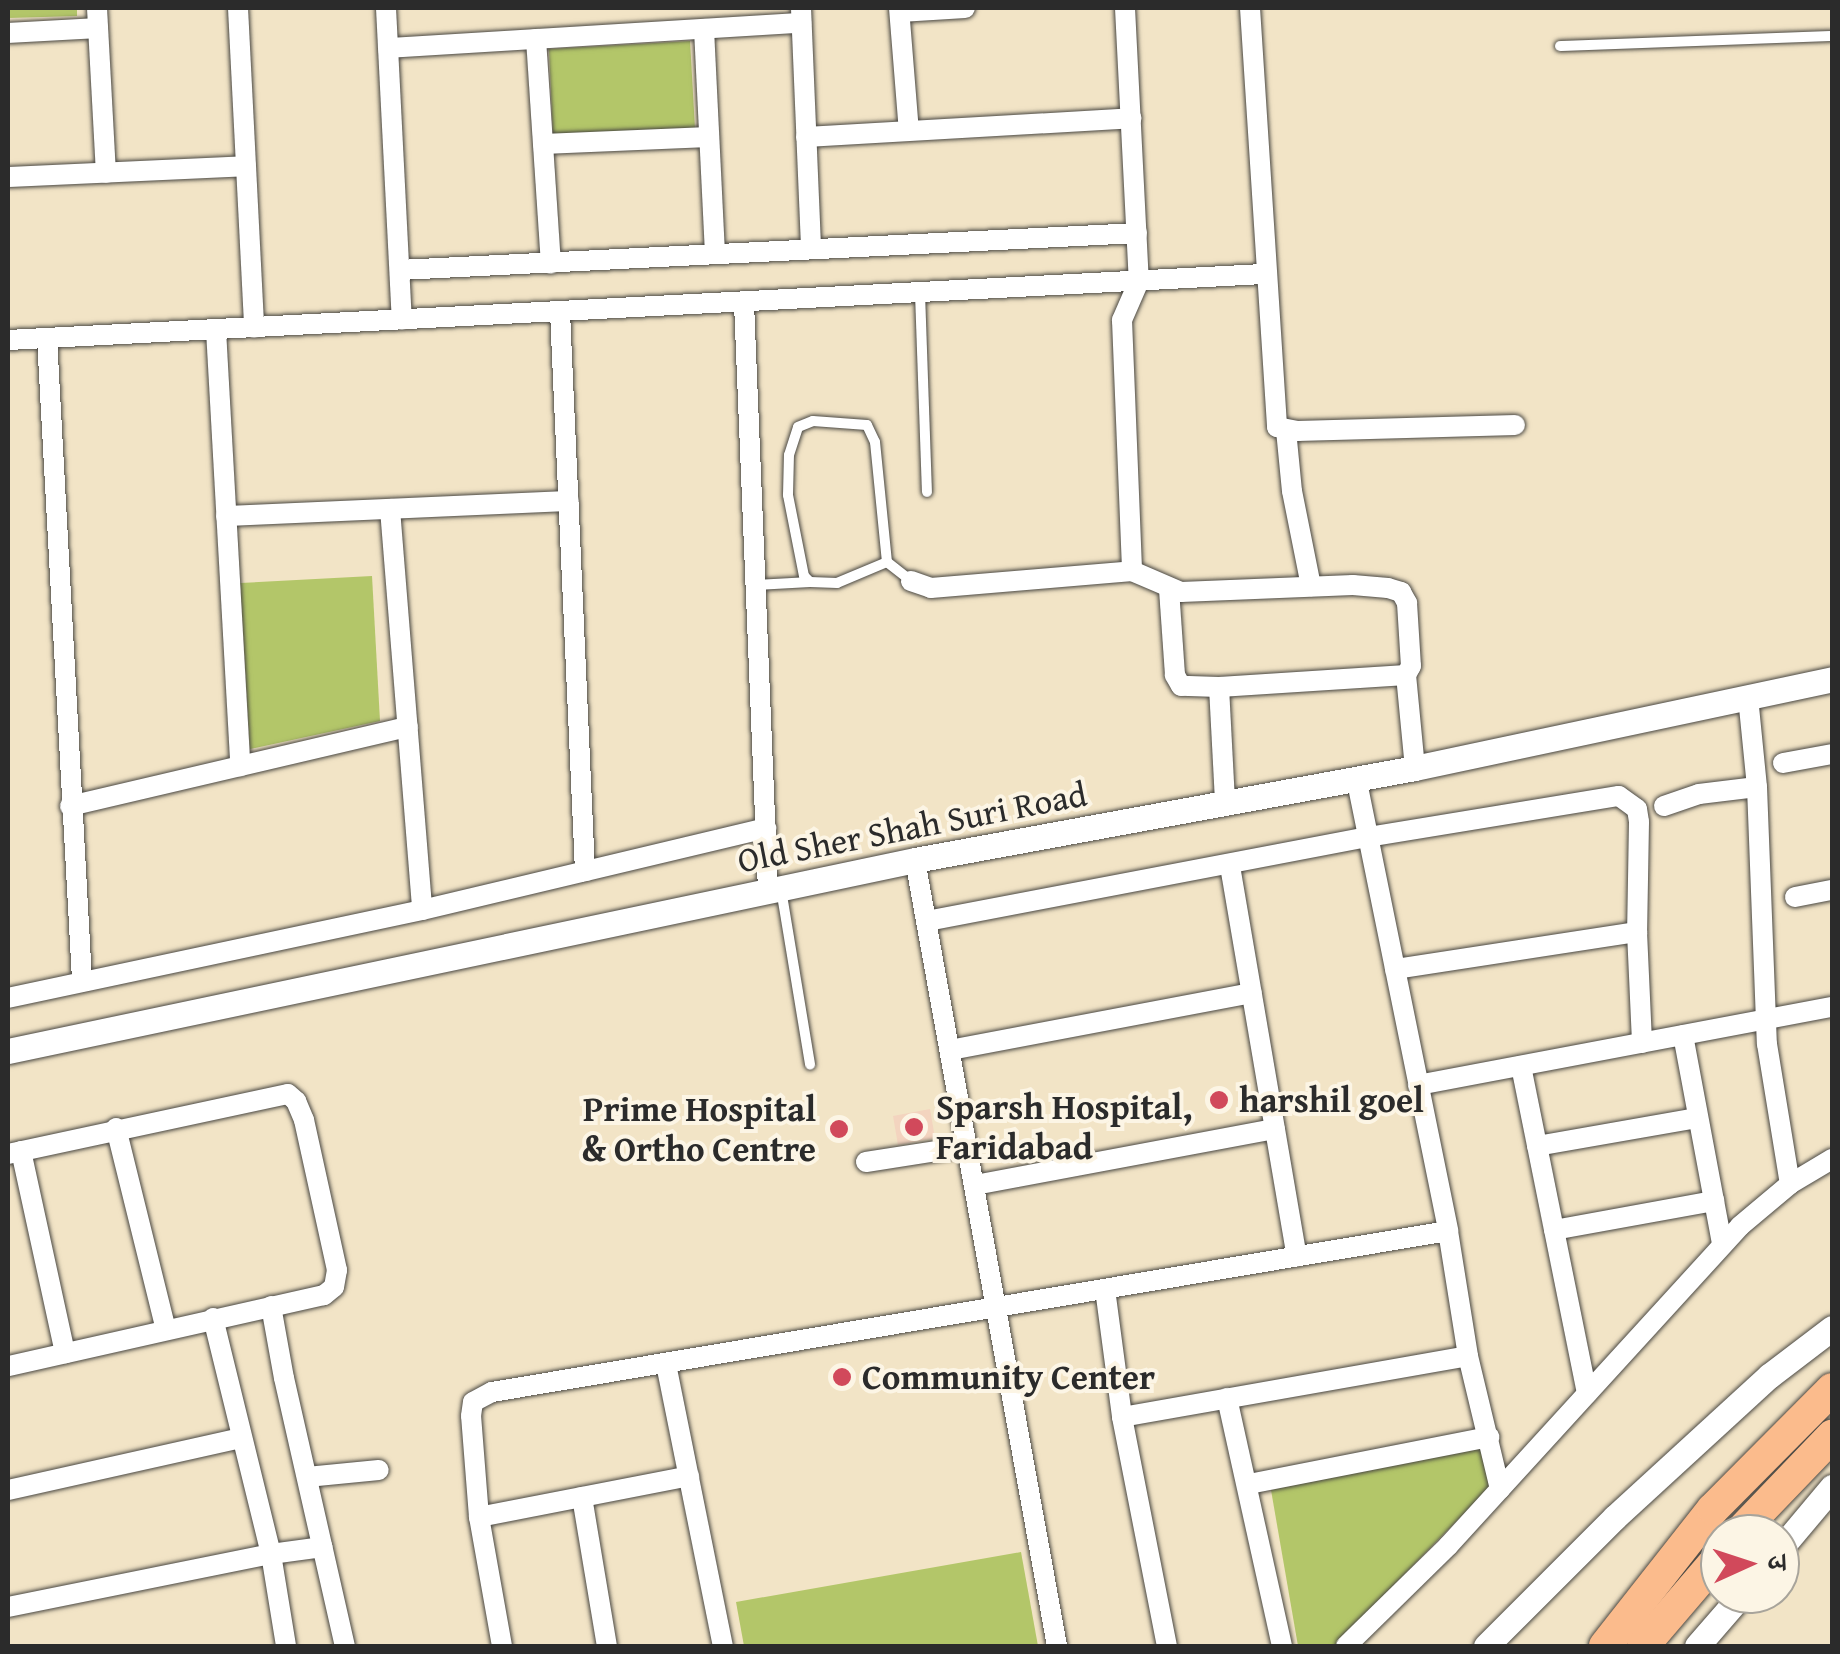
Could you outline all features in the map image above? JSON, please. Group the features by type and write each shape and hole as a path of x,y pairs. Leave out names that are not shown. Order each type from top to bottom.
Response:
{"highway":[{"path":"1605,1646 1713,1509 1832,1389"},
{"path":"1757,1514 1832,1436"},
{"path":"1642,1646 1700,1579"}],"street":[{"path":"238,8 254,328"},
{"path":"386,8 402,320"},
{"path":"910,131 899,10 965,8"},
{"path":"1125,8 1139,281 1122,320 1132,571"},
{"path":"1250,8 1264,274 1277,427 1286,430 1515,425"},
{"path":"388,48 704,29 801,15 811,250"},
{"path":"8,33 97,18 106,172"},
{"path":"704,29 715,254"},
{"path":"536,39 551,262"},
{"path":"806,137 1131,118"},
{"path":"543,144 709,138"},
{"path":"8,177 246,166"},
{"path":"400,270 1136,233"},
{"path":"8,340 1264,274"},
{"path":"744,303 766,828 774,889"},
{"path":"560,312 585,871"},
{"path":"216,330 240,766"},
{"path":"47,338 82,980"},
{"path":"1286,430 1292,490 1311,586"},
{"path":"226,516 569,501"},
{"path":"390,509 422,910"},
{"path":"911,581 931,588 1132,571 1155,578 1169,589 1366,586 1401,592 1412,639 1406,675 1415,768"},
{"path":"1169,589 1174,675 1180,686 1218,688 1406,675"},
{"name":"Old Sher Shah Suri Road","path":"8,1052 774,889 1415,768 1832,679"},
{"path":"1218,688 1224,802"},
{"path":"1748,697 1758,787 1766,1019 1790,1184"},
{"path":"70,806 408,728"},
{"path":"1783,763 1832,754"},
{"path":"1356,778 1448,1231 1468,1356 1500,1488"},
{"path":"1664,806 1698,794 1758,787"},
{"path":"926,921 1368,837 1619,796 1637,809 1639,822 1637,932 1642,1043"},
{"path":"8,998 422,910 766,828"},
{"path":"916,860 1057,1646"},
{"path":"1230,866 1297,1256"},
{"path":"1794,897 1832,890"},
{"path":"1395,969 1637,932"},
{"path":"950,1050 1252,993"},
{"path":"1418,1085 1832,1007"},
{"path":"1683,1035 1722,1244"},
{"path":"1521,1066 1587,1393"},
{"path":"8,1366 66,1353 166,1330 213,1318 324,1295 334,1288 337,1270 296,1100 288,1094 273,1095 14,1152 66,1353"},
{"path":"1537,1146 1698,1118"},
{"path":"116,1128 166,1330"},
{"path":"975,1185 1275,1129"},
{"path":"866,1162 968,1146"},
{"path":"1346,1646 1500,1488 1722,1244 1790,1184 1832,1158"},
{"path":"1554,1230 1714,1201"},
{"path":"502,1646 479,1518 473,1402 492,1392 1448,1231"},
{"path":"1104,1289 1122,1417 1167,1646"},
{"path":"272,1306 345,1646"},
{"path":"213,1318 270,1554 286,1646"},
{"path":"1486,1646 1615,1517 1769,1376 1832,1328"},
{"path":"1122,1417 1468,1356"},
{"path":"666,1364 723,1646"},
{"path":"1227,1398 1250,1484 1282,1646"},
{"path":"1250,1484 1489,1437"},
{"path":"8,1490 241,1438"},
{"path":"307,1476 378,1470"},
{"path":"479,1518 688,1476"},
{"path":"1800,1524 1832,1486"},
{"path":"582,1497 607,1646"},
{"path":"8,1608 270,1554 323,1547"},
{"path":"1697,1646 1725,1614"}],"lane":[{"path":"1560,46 1832,36"},
{"path":"920,293 927,492"},
{"path":"810,582 804,576 788,495 790,455 798,427 813,421 867,425 875,442 887,562 911,581"},
{"path":"756,585 838,583 887,562"},
{"path":"774,889 810,1065"}],"shaded area":[{"name":"Sparsh Hospital, Faridabad","path":"930,1109 935,1138 898,1145 893,1116"}],"green space":[{"path":"8,8 77,8 77,16 8,18"},
{"path":"690,41 695,129 553,137 549,49"},
{"path":"372,576 380,721 250,749 240,583"},
{"path":"1484,1446 1491,1486 1334,1646 1298,1646 1271,1490"},
{"path":"1021,1552 1038,1646 744,1646 736,1602"}],"place":[{"name":"harshil goel","path":"1219,1100"},
{"name":"Sparsh Hospital, Faridabad","path":"914,1127"},
{"name":"Prime Hospital & Ortho Centre","path":"839,1129"},
{"name":"Community Center","path":"842,1377"}]}
